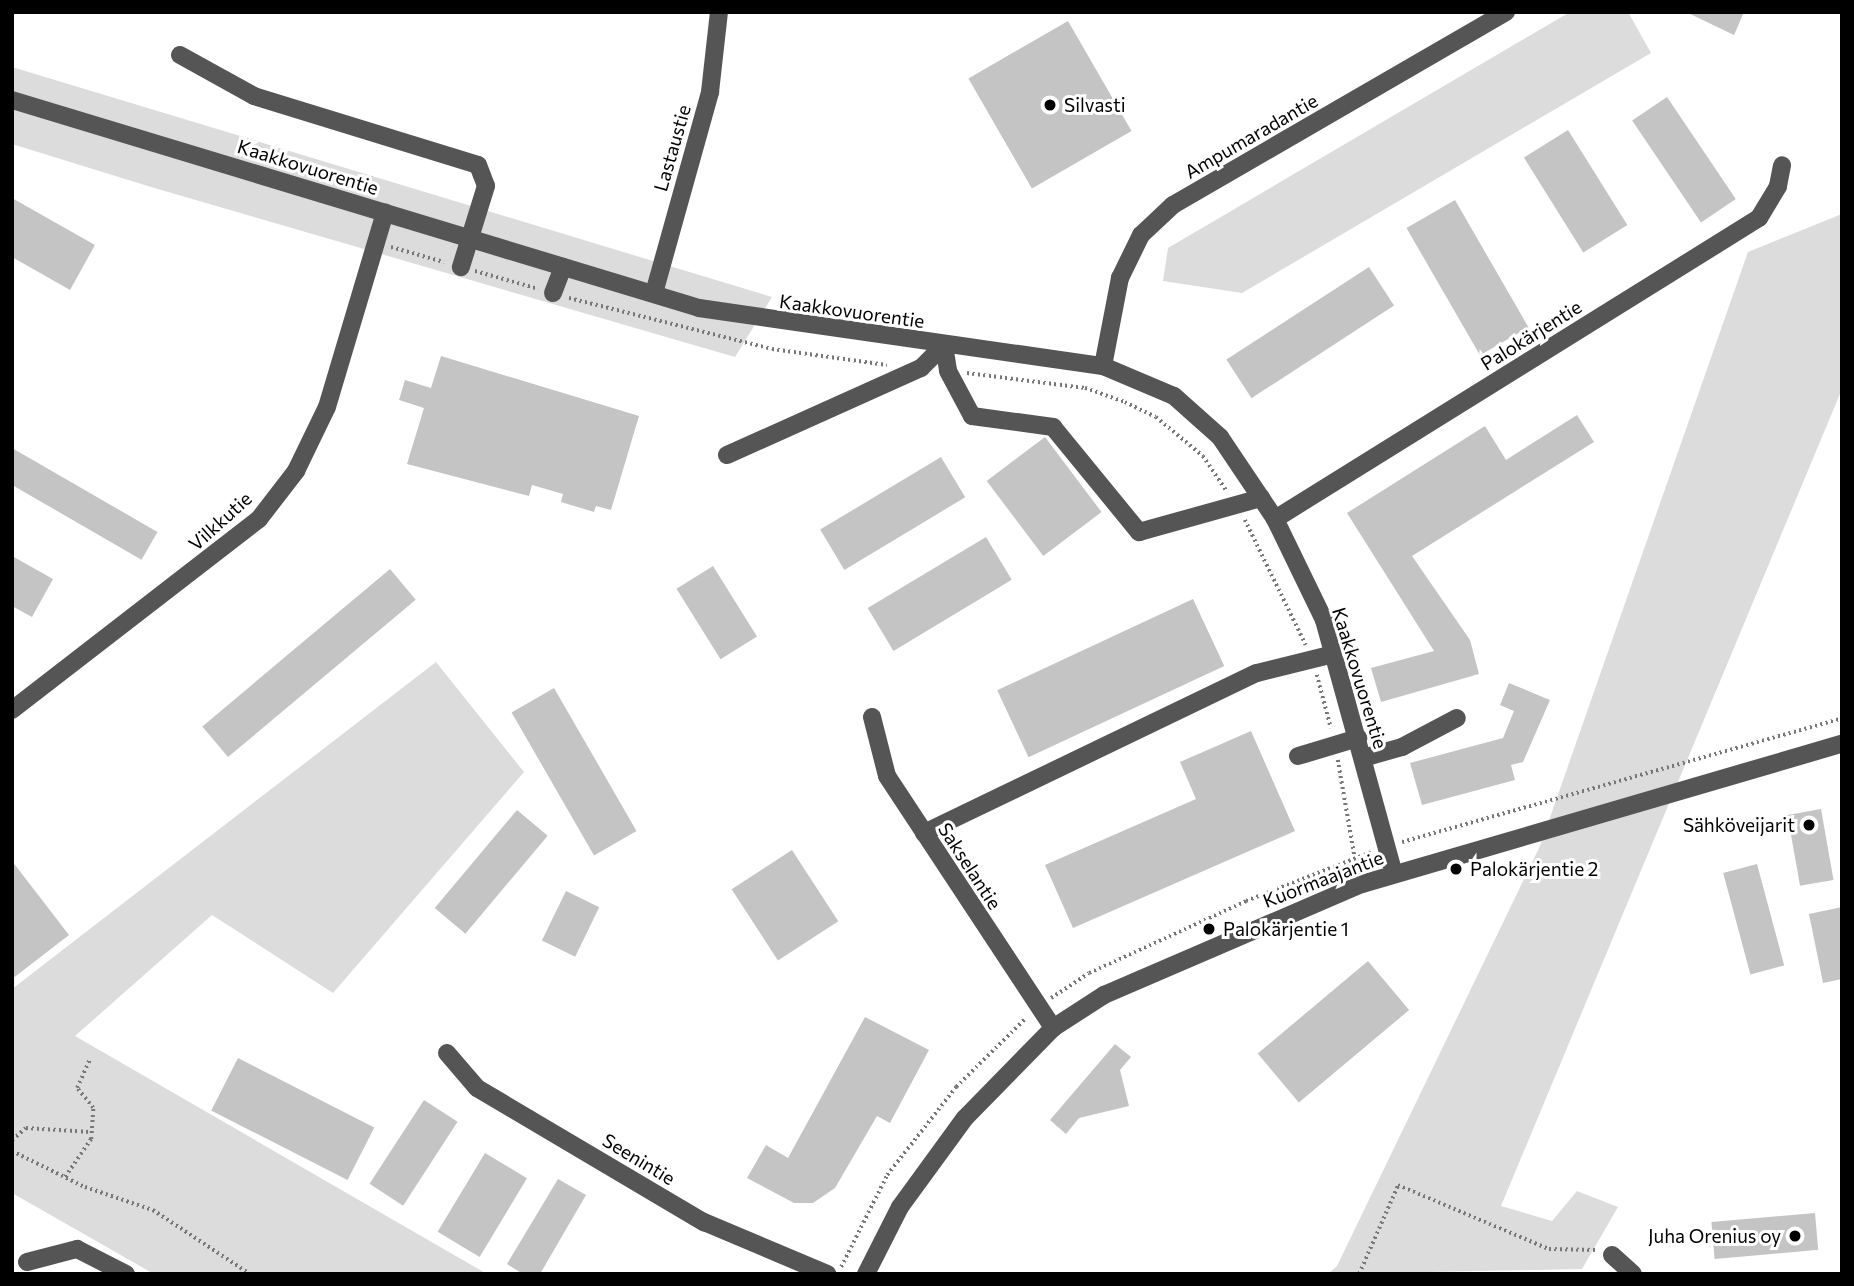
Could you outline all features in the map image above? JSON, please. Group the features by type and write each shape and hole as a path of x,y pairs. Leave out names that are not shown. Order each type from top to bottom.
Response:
{"street":[{"name":"Lastaustie","path":"654,293 710,92 719,12"},
{"name":"Ampumaradantie","path":"1103,366 1120,278 1141,235 1173,205 1506,12"},
{"path":"180,55 254,96 478,165 486,186 461,267"},
{"name":"Kaakkovuorentie","path":"12,100 563,267 742,317 1103,366 1174,396 1220,437 1261,498 1275,519 1324,620 1394,874"},
{"name":"Palokärjentie","path":"1275,519 1759,218 1778,186 1782,165"},
{"name":"Vilkkutie","path":"12,710 258,519 296,471 327,407 385,212"},
{"path":"553,293 563,267"},
{"path":"727,455 921,368 944,345"},
{"path":"944,345 948,371 972,416 1053,427 1139,532 1187,522 1261,498"},
{"path":"924,833 1257,673 1334,654"},
{"name":"Sakselantie","path":"872,717 887,776 1053,1028"},
{"path":"1363,758 1402,747 1457,718"},
{"path":"1298,755 1335,742 1358,738"},
{"name":"Kuormaajantie","path":"866,1274 922,1174 1000,1079 1053,1028 1104,995 1185,957 1394,874 1842,744"},
{"name":"Seenintie","path":"447,1053 477,1088 705,1222 827,1274"},
{"path":"27,1262 77,1250 126,1274"},
{"path":"1612,1255 1633,1274"}],"path":[{"path":"375,242 553,293 772,349 921,368"},
{"path":"948,371 1085,388 1125,402 1156,417 1203,456 1238,507 1313,659 1335,742 1355,858"},
{"path":"65,1177 91,1132 93,1108 78,1088 90,1059"},
{"path":"12,1140 26,1128 91,1132"},
{"path":"12,1151 65,1177 162,1215 250,1274"},
{"path":"1359,1274 1398,1185 1549,1249 1612,1255"}],"shaded area":[{"path":"1570,12 1628,12 1651,53 1242,293 1163,281 1168,248"},
{"path":"12,67 772,297 735,357 151,187 12,144"},
{"path":"1842,214 1842,389 1501,1206 1552,1221 1577,1191 1618,1207 1582,1269 1328,1274 1337,1266 1540,846 1748,252"},
{"path":"436,662 524,772 333,993 212,915 75,1036 487,1274 154,1274 12,1193 12,989"}],"building":[{"path":"1686,12 1744,12 1734,35"},
{"name":"Silvasti","path":"1068,21 1132,131 1032,188 968,78"},
{"path":"1667,97 1736,199 1701,222 1632,120"},
{"path":"1568,130 1627,225 1583,253 1524,158"},
{"path":"12,198 95,245 70,290 12,257"},
{"path":"1455,200 1528,327 1480,355 1407,228"},
{"path":"1369,267 1394,306 1251,398 1226,360"},
{"path":"441,356 639,416 611,510 596,506 594,512 561,502 563,494 532,485 529,496 407,464 424,408 399,400 405,380 431,388"},
{"path":"1577,415 1594,442 1412,556 1470,640 1479,674 1381,702 1371,668 1434,651 1347,513 1485,426 1506,460"},
{"path":"1045,437 1102,512 1043,556 987,481"},
{"path":"12,448 157,532 141,560 12,485"},
{"path":"941,457 965,497 844,570 820,530"},
{"path":"986,537 1012,580 893,651 868,608"},
{"path":"12,556 53,579 32,617 12,606"},
{"path":"713,566 757,636 721,659 677,589"},
{"path":"390,569 416,600 228,757 202,726"},
{"path":"1193,599 1224,666 1029,757 997,690"},
{"path":"1509,683 1550,700 1523,762 1511,765 1515,780 1422,805 1410,763 1503,738 1514,711 1500,705"},
{"path":"554,688 636,831 594,855 512,712"},
{"path":"1251,731 1295,831 1073,928 1045,865 1196,799 1180,762"},
{"path":"1821,809 1834,880 1800,886 1788,815"},
{"path":"517,810 548,836 465,934 435,908"},
{"path":"792,850 838,921 778,961 732,889"},
{"path":"12,861 69,935 12,979"},
{"path":"1757,864 1784,965 1750,974 1723,873"},
{"path":"566,891 599,907 575,957 542,940"},
{"path":"1842,907 1842,979 1823,983 1809,914"},
{"path":"1368,961 1409,1010 1299,1103 1258,1054"},
{"path":"865,1017 929,1050 890,1123 877,1116 835,1188 813,1203 794,1203 747,1178 766,1145 788,1158"},
{"path":"1115,1044 1131,1057 1120,1070 1129,1106 1079,1118 1066,1134 1050,1120"},
{"path":"238,1058 374,1127 348,1180 211,1111"},
{"path":"424,1100 458,1122 403,1206 370,1184"},
{"path":"485,1153 527,1178 480,1257 438,1232"},
{"path":"558,1179 586,1195 540,1274 523,1274 507,1264"},
{"path":"1815,1213 1818,1250 1715,1259 1711,1222"}],"place":[{"name":"Silvasti","path":"1050,105"},
{"name":"Sähköveijarit","path":"1809,825"},
{"name":"Palokärjentie 2","path":"1456,869"},
{"name":"Palokärjentie 1","path":"1209,929"},
{"name":"Juha Orenius oy","path":"1795,1236"}]}
